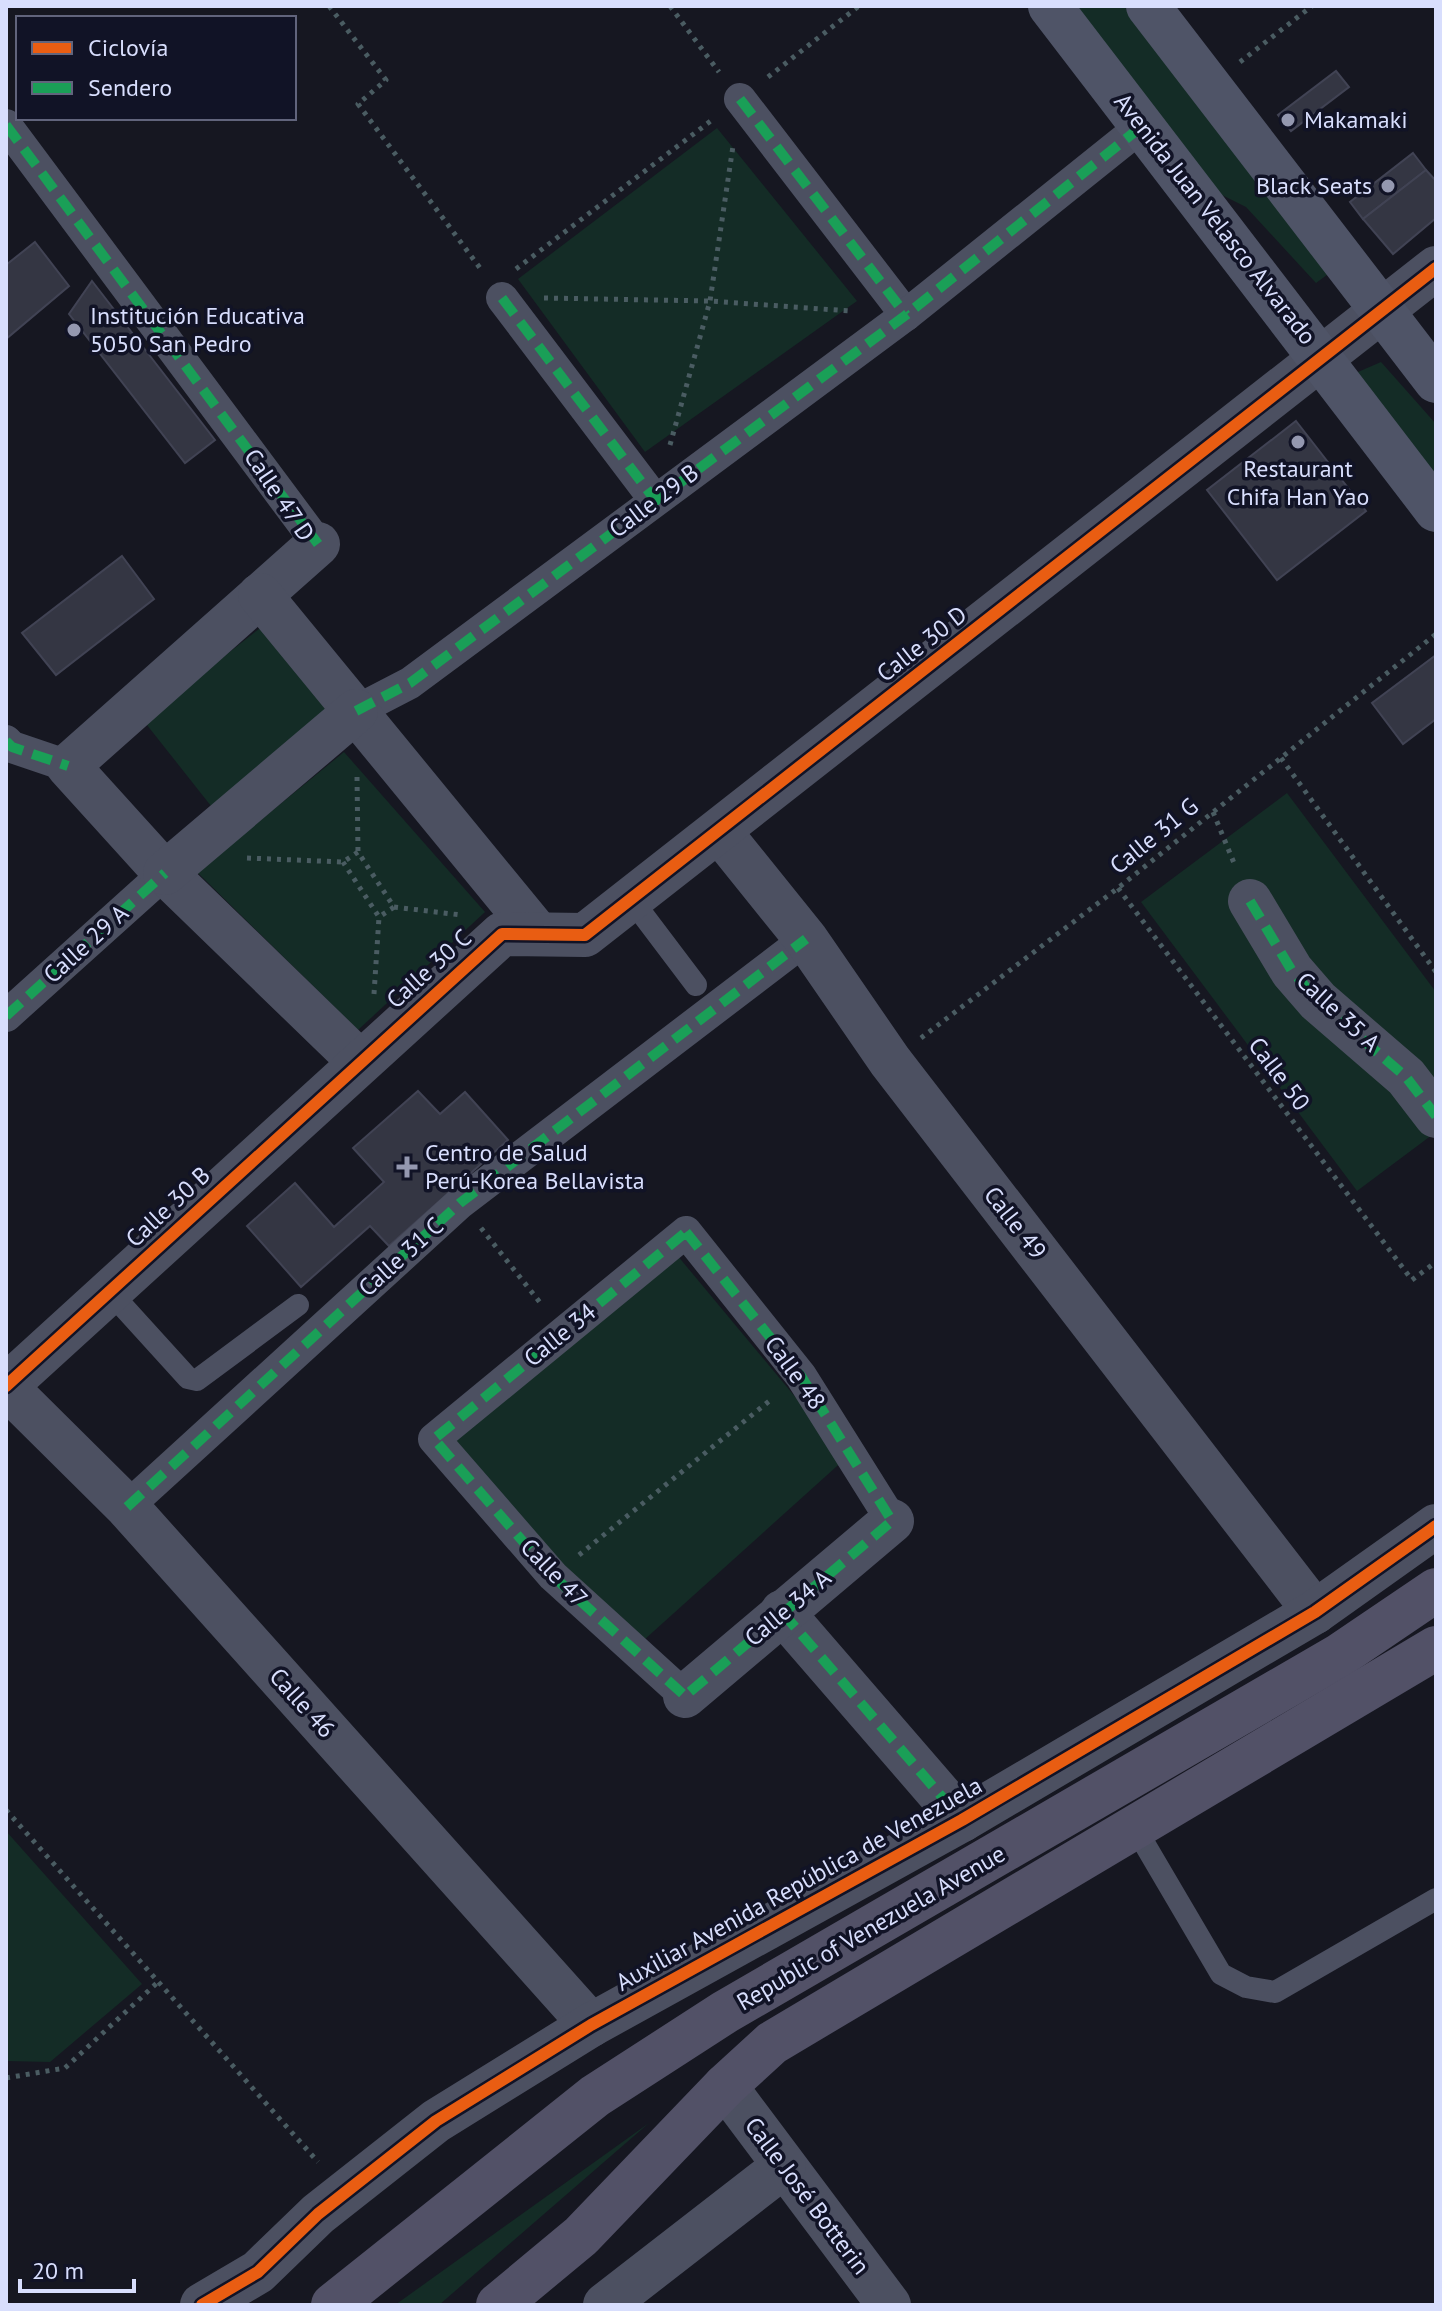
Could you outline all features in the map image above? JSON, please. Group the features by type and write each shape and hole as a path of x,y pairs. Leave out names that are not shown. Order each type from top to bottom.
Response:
{"main road":[{"name":"Avenida Juan Velasco Alvarado","path":"1050,6 1436,510"},
{"path":"1148,6 1436,381"},
{"name":"Republic of Venezuela Avenue","path":"333,2305 595,2096 725,2012 1340,1655 1436,1590"},
{"name":"Republic of Venezuela Avenue","path":"498,2305 614,2205 725,2086 772,2043 1436,1648"}],"street":[{"path":"740,99 906,315"},
{"name":"Calle 47 D","path":"6,125 318,544 68,766"},
{"name":"Calle 29 B","path":"165,873 356,711 410,683 906,315 1142,126"},
{"name":"Calle 30 D","path":"520,934 585,935 1436,268"},
{"path":"497,292 655,500"},
{"path":"260,595 356,711 520,934"},
{"path":"6,741 12,747 68,766 165,873 365,1056"},
{"name":"Calle 49","path":"719,831 806,939 890,1061 1315,1612"},
{"name":"Calle 29 A","path":"6,1016 165,873"},
{"name":"Calle 35 A","path":"1250,901 1301,981 1318,1001 1406,1077 1436,1116"},
{"name":"Calle 30 C","path":"365,1056 520,934"},
{"name":"Calle 31 C","path":"127,1507 460,1203 806,939"},
{"name":"Calle 30 B","path":"6,1386 365,1056"},
{"name":"Calle 34","path":"434,1439 686,1232"},
{"name":"Calle 48","path":"686,1232 801,1376 892,1521"},
{"name":"Calle 46","path":"6,1386 127,1507 591,2025"},
{"name":"Calle 47","path":"434,1439 553,1576 685,1696"},
{"name":"Calle 34 A","path":"685,1696 892,1521"},
{"name":"Auxiliar Avenida República de Venezuela","path":"202,2305 258,2272 347,2192 436,2121 591,2025 962,1820 1315,1612 1436,1526"},
{"path":"782,1612 962,1820"},
{"name":"Calle José Botterin","path":"725,2086 889,2305"},
{"path":"605,2305 784,2166"}],"lane":[{"path":"631,899 696,985"},
{"path":"109,1291 188,1378 197,1380 298,1305"},
{"path":"1134,1826 1221,1974 1246,1987 1275,1992 1436,1899"}],"path":[{"path":"329,6 386,80 358,104 497,292"},
{"path":"655,500 710,301 740,99 670,6"},
{"path":"497,292 859,6"},
{"path":"1211,85 1312,6"},
{"path":"497,292 710,301 906,315"},
{"path":"1281,758 1436,972"},
{"path":"1213,812 1250,901"},
{"path":"236,858 343,862 358,852 394,907"},
{"path":"343,862 379,917 365,1056"},
{"path":"379,917 394,907 489,919 520,934"},
{"path":"460,1203 564,1332"},
{"path":"553,1576 801,1376"},
{"path":"6,1810 9,1818 347,2192"},
{"path":"6,2078 65,2068 159,1981"}],"green space":[{"path":"1071,6 1124,6 1331,272 1316,283 1246,207 1210,189"},
{"path":"717,128 857,301 645,452 518,279"},
{"path":"1381,362 1436,424 1436,486 1351,375"},
{"path":"264,625 331,711 211,806 143,720"},
{"path":"344,752 485,912 358,1030 197,872"},
{"path":"1287,793 1436,992 1436,1132 1357,1191 1141,902"},
{"path":"677,1255 846,1458 634,1649 453,1442"},
{"path":"6,1831 142,1984 50,2062 6,2061"},
{"path":"649,2123 439,2305 395,2305"}],"building":[{"path":"1336,71 1349,87 1291,131 1278,115"},
{"name":"Black Seats","path":"1413,153 1426,170 1363,219 1350,202"},
{"path":"1426,170 1436,181 1436,218 1393,254 1363,219"},
{"path":"35,242 69,286 6,339 6,265"},
{"path":"92,281 215,440 185,463 69,314"},
{"path":"1296,421 1366,511 1277,580 1207,490"},
{"path":"122,556 154,599 56,675 22,633"},
{"path":"1436,655 1436,719 1403,744 1372,703"},
{"path":"418,1091 440,1114 465,1092 508,1140 389,1246 370,1226 301,1287 247,1226 295,1183 334,1227 384,1182 353,1148"}],"marked path":[{"path":"740,99 906,315"},
{"path":"6,125 318,544"},
{"path":"356,711 410,683 906,315 1142,126"},
{"path":"502,298 655,500"},
{"path":"6,741 12,747 68,766"},
{"path":"6,1016 165,873"},
{"path":"1250,901 1292,971 1318,1001 1406,1077 1436,1116"},
{"path":"127,1507 460,1203 806,939"},
{"path":"686,1232 801,1376 892,1521 685,1696 553,1576 434,1439 686,1232"},
{"path":"782,1612 962,1820"}],"cycle path":[{"path":"6,1386 502,934 585,935 1436,268"},
{"path":"202,2305 258,2272 318,2214 436,2121 591,2025 962,1820 1315,1612 1436,1526"}],"place":[{"name":"Makamaki","path":"1288,120"},
{"name":"Black Seats","path":"1388,186"},
{"name":"Institución Educativa 5050 San Pedro","path":"74,330"},
{"name":"Restaurant Chifa Han Yao","path":"1298,442"},
{"name":"Centro de Salud Perú-Korea Bellavista","path":"407,1167"}]}
